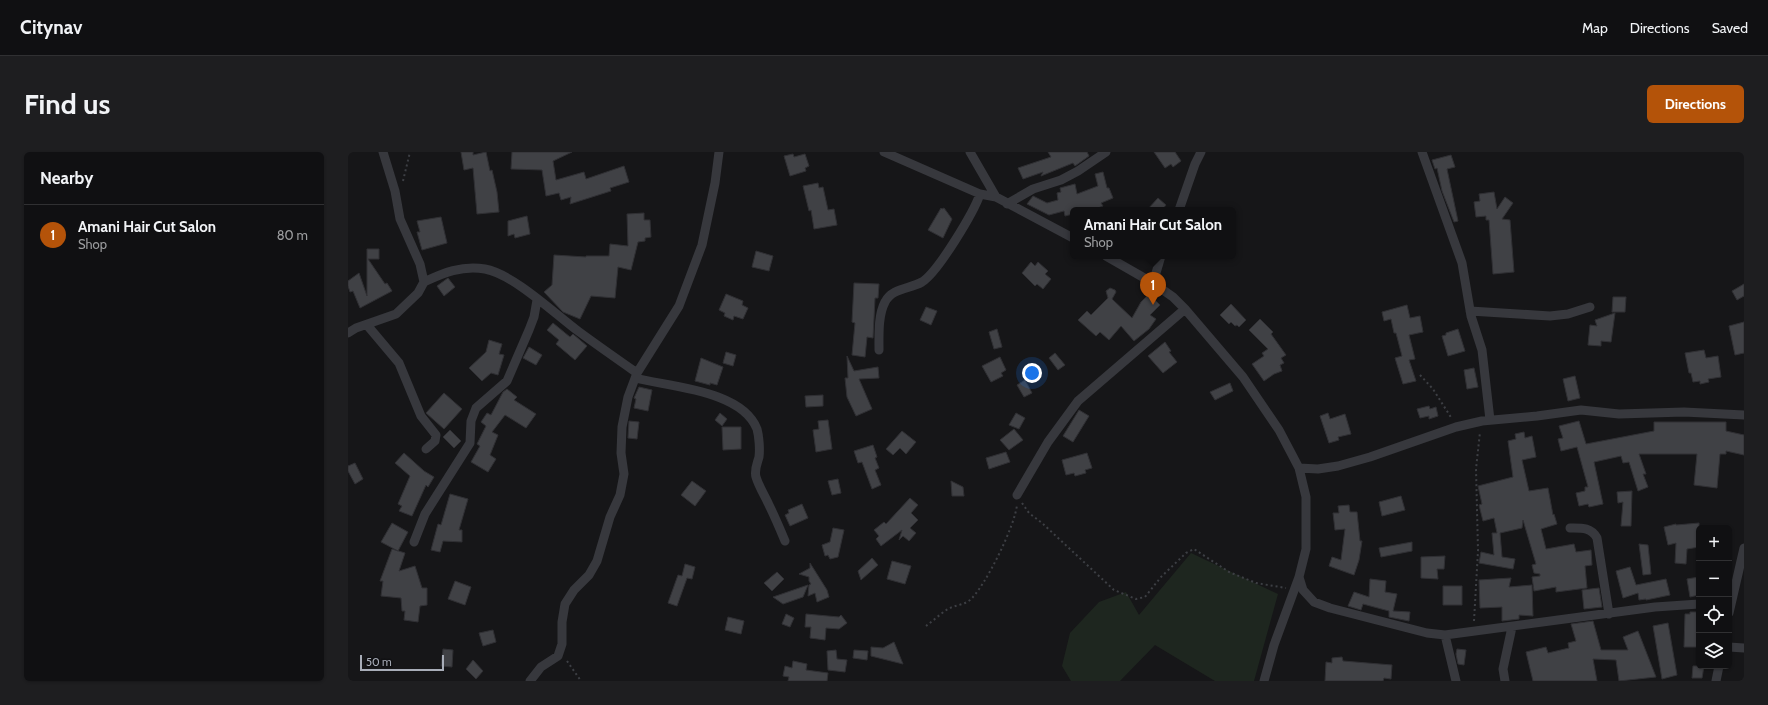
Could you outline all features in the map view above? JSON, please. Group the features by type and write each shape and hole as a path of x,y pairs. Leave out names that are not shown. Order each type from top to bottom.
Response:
{"street":[{"path":"348,333 396,314 418,294 424,282 420,264 400,219 395,192 384,152"},
{"path":"530,681 541,667 558,656 562,644 562,622 565,604 574,590 589,575 597,561 610,517 620,496 624,474 621,453 622,427 628,397 636,375 679,306 694,269 702,245 715,183 719,152"},
{"path":"884,152 980,194 996,197 1070,236"},
{"path":"970,152 996,197"},
{"path":"1007,204 1033,189 1061,180 1078,172 1106,152"},
{"path":"1180,207 1195,164 1201,152"},
{"path":"1422,152 1462,262 1470,311 1482,350 1486,420"},
{"path":"878,350 880,325 885,301 898,290 923,281 947,252 977,204 980,194"},
{"path":"1111,259 1153,283 1173,297 1185,309 1260,399 1279,430 1299,468 1306,497 1306,549 1299,577 1274,645 1264,681"},
{"path":"1153,283 1160,259"},
{"path":"424,282 453,270 483,269 493,271 511,279 636,375 708,394 726,400 738,407 752,420 757,430 759,456 755,470 756,478 785,541"},
{"path":"414,542 425,514 470,443 471,421 476,408 508,381 534,317 537,300"},
{"path":"1470,311 1550,316 1568,314 1590,307"},
{"path":"1017,495 1048,442 1078,400 1185,309"},
{"path":"367,325 399,363 421,416 434,431 436,436 435,441 426,449"},
{"path":"1299,468 1318,469 1338,466 1370,457 1456,427 1486,420 1537,416 1582,410 1619,414 1684,412 1744,415"},
{"path":"1570,528 1587,529 1594,532 1597,538 1609,614"},
{"path":"1731,597 1744,548"},
{"path":"1299,577 1303,590 1314,602 1330,608 1427,633 1445,635 1696,604"},
{"path":"1505,681 1503,669 1512,627"},
{"path":"1445,635 1456,681"},
{"path":"1732,647 1744,648"},
{"path":"1716,681 1718,669"}],"path":[{"path":"395,192 403,180 410,152"},
{"path":"1420,375 1443,403 1456,427"},
{"path":"1474,632 1478,551 1476,462 1486,420"},
{"path":"1017,495 1029,513 1052,532 1114,590 1126,596 1136,599 1144,597 1161,577 1186,553 1194,548 1228,572 1256,583 1294,590"},
{"path":"926,626 949,608 966,603 976,594 1001,553 1007,539 1016,512 1017,495"},
{"path":"560,652 581,681"}],"shaded area":[{"path":"1191,553 1278,594 1254,681 1215,681 1155,645 1120,681 1071,681 1062,666 1070,633 1099,602 1126,592 1139,615"}],"building":[{"path":"461,152 473,152 473,155 486,152 497,192 499,212 477,214 473,168 464,170"},
{"path":"512,152 572,152 553,161 556,180 584,172 586,179 624,166 629,182 610,188 611,191 570,204 571,197 561,200 559,193 546,196 542,170 511,169"},
{"path":"1048,152 1087,152 1089,156 1075,166 1073,163 1041,176 1043,172 1023,179 1018,168 1051,157"},
{"path":"1154,152 1175,152 1181,161 1173,167 1171,164 1165,168"},
{"path":"793,154 794,157 805,154 809,166 805,168 806,171 790,176 784,156"},
{"path":"1451,155 1455,167 1447,169 1458,221 1454,222 1442,191 1437,168 1435,169 1432,160"},
{"path":"1103,172 1107,188 1109,188 1113,198 1101,203 1103,206 1070,207 1070,215 1065,216 1064,211 1049,215 1027,204 1033,196 1047,203 1058,200 1057,193 1061,192 1060,188 1075,184 1077,194 1098,186 1095,174"},
{"path":"818,183 819,188 823,187 828,210 834,209 837,225 814,229 811,210 809,211 803,186"},
{"path":"1494,192 1497,209 1505,197 1513,203 1502,219 1510,220 1514,272 1493,274 1489,220 1486,220 1486,216 1476,217 1474,202 1480,201 1479,194"},
{"path":"1158,198 1166,205 1164,207 1150,207"},
{"path":"941,208 944,208 952,219 943,238 928,230"},
{"path":"644,213 644,220 650,220 651,237 645,238 645,241 638,242 631,270 618,267 615,298 591,296 580,319 563,312 544,292 552,285 554,255 586,257 609,256 610,244 628,246 627,214"},
{"path":"527,216 530,234 515,238 514,234 508,236 508,221"},
{"path":"441,217 447,243 422,250 417,232 420,232 417,221"},
{"path":"367,249 379,249 379,259 368,259 385,284 387,283 392,291 360,308 353,291 350,292 348,281 359,273 367,296"},
{"path":"756,251 773,256 769,271 752,267"},
{"path":"1031,262 1035,266 1038,262 1048,271 1045,274 1051,279 1043,289 1037,284 1035,286 1022,273"},
{"path":"448,278 455,287 444,296 437,286"},
{"path":"854,283 879,284 878,298 875,298 873,338 867,337 865,357 852,355 855,323 852,322"},
{"path":"1744,284 1744,296 1737,300 1732,291"},
{"path":"1110,288 1116,292 1112,299 1132,318 1141,302 1149,294 1160,305 1150,315 1156,319 1149,329 1134,341 1121,326 1109,340 1100,332 1096,336 1078,320 1087,311 1091,315 1108,298 1106,291"},
{"path":"726,294 743,301 742,305 748,308 743,319 734,316 733,320 724,316 725,313 719,310"},
{"path":"1613,297 1626,297 1625,312 1612,312"},
{"path":"1231,304 1246,320 1239,327 1237,325 1235,326 1231,322 1229,324 1220,315"},
{"path":"1407,305 1410,318 1420,316 1423,332 1409,335 1415,359 1409,360 1416,381 1403,384 1395,358 1402,356 1396,333 1394,333 1391,319 1384,321 1382,312"},
{"path":"926,307 937,311 931,325 920,320"},
{"path":"1615,313 1611,342 1601,341 1601,346 1588,345 1590,325 1597,326 1595,320"},
{"path":"1260,319 1273,332 1271,334 1286,355 1281,358 1284,363 1280,365 1282,371 1274,374 1264,381 1252,364 1264,356 1262,353 1268,349 1249,330"},
{"path":"1744,322 1744,353 1735,355 1729,326"},
{"path":"553,323 570,337 573,334 587,346 575,360 556,344 559,340 547,330"},
{"path":"997,329 1002,347 994,349 989,332"},
{"path":"1458,329 1465,351 1448,356 1442,336"},
{"path":"489,340 502,344 499,354 504,355 498,375 491,373 482,381 469,368 486,352"},
{"path":"1165,342 1171,351 1169,352 1177,362 1163,373 1148,356"},
{"path":"529,347 542,355 536,365 523,358"},
{"path":"1704,350 1706,358 1718,356 1721,377 1708,379 1709,382 1700,384 1700,381 1693,382 1691,373 1689,373 1685,353"},
{"path":"726,352 736,355 733,366 723,363"},
{"path":"1055,353 1065,365 1058,370 1049,358"},
{"path":"847,356 854,371 878,367 879,378 859,379 872,409 856,416 847,397 845,378 848,378"},
{"path":"1000,357 1006,370 1001,373 1003,376 991,382 982,366"},
{"path":"701,358 723,367 717,385 710,383 710,385 695,381"},
{"path":"1474,368 1478,387 1467,389 1464,370"},
{"path":"1575,376 1580,398 1568,401 1563,379"},
{"path":"1025,380 1032,393 1024,397 1017,385"},
{"path":"1230,383 1233,391 1215,400 1210,392"},
{"path":"639,387 652,390 648,411 634,408 636,399 634,398"},
{"path":"507,389 517,397 514,400 536,414 526,428 505,415 492,432 498,435 490,455 496,459 488,472 471,462 480,446 477,444 486,426 481,422 487,413 491,415 503,392"},
{"path":"444,393 462,409 444,429 426,413"},
{"path":"823,395 823,406 806,407 805,396"},
{"path":"1429,406 1430,409 1436,407 1438,416 1429,419 1429,416 1420,418 1417,409"},
{"path":"1079,410 1089,416 1073,442 1063,436"},
{"path":"720,413 727,419 722,426 715,420"},
{"path":"1016,413 1025,418 1019,429 1009,425"},
{"path":"1328,413 1330,419 1345,414 1351,434 1338,437 1339,440 1329,443 1320,416"},
{"path":"828,420 832,449 816,452 813,430 819,429 818,421"},
{"path":"629,421 639,422 637,439 628,438"},
{"path":"1579,421 1586,444 1654,431 1654,422 1726,422 1726,431 1744,435 1744,455 1726,451 1726,454 1720,454 1717,488 1694,485 1697,454 1639,454 1646,474 1643,474 1648,487 1638,491 1629,462 1623,463 1621,456 1594,462 1603,504 1589,507 1588,504 1579,506 1576,493 1585,491 1585,487 1588,487 1577,447 1561,451 1558,439 1563,438 1559,426"},
{"path":"722,427 741,427 741,449 723,450"},
{"path":"1014,429 1023,440 1009,450 1000,440"},
{"path":"450,430 461,441 454,448 443,437"},
{"path":"902,431 916,442 906,454 900,448 893,455 886,449"},
{"path":"1524,432 1525,438 1532,436 1536,457 1522,460 1529,491 1548,488 1553,515 1554,514 1557,524 1541,529 1546,549 1574,544 1576,552 1591,550 1592,565 1585,566 1587,588 1556,592 1556,587 1534,591 1532,577 1540,576 1540,574 1534,573 1532,565 1536,564 1523,520 1522,528 1500,533 1502,557 1515,559 1513,569 1479,563 1481,552 1494,555 1492,533 1497,533 1494,518 1483,521 1479,505 1482,504 1478,486 1513,477 1508,441 1516,439 1515,434"},
{"path":"873,445 877,457 875,458 879,468 875,470 881,485 872,489 862,462 858,463 854,451"},
{"path":"1006,452 1010,462 989,469 986,458"},
{"path":"404,453 424,471 434,477 428,487 426,485 412,516 399,511 402,506 398,504 410,476 395,463"},
{"path":"1087,453 1092,468 1085,470 1086,473 1075,476 1074,473 1066,475 1062,460"},
{"path":"355,463 363,479 355,484 348,471 348,466"},
{"path":"838,479 841,493 832,495 828,481"},
{"path":"692,481 706,491 695,506 681,495"},
{"path":"951,481 963,487 964,496 952,496"},
{"path":"1632,491 1631,526 1621,526 1623,502 1618,503 1617,492"},
{"path":"450,494 468,499 459,530 462,530 462,542 443,541 440,552 431,550 438,524 441,525"},
{"path":"1401,496 1405,510 1382,516 1379,502"},
{"path":"910,498 918,505 911,513 918,520 910,528 916,533 909,541 903,536 899,540 902,530 881,546 876,539 879,536 874,530 884,522 886,524"},
{"path":"802,504 808,518 790,526 785,515 789,513 788,510"},
{"path":"1349,505 1350,512 1357,512 1360,541 1362,541 1359,560 1354,575 1329,566 1332,557 1341,560 1345,529 1335,530 1333,513 1339,513 1338,506"},
{"path":"392,523 408,532 398,551 381,542"},
{"path":"1699,523 1699,525 1696,525 1696,548 1687,549 1686,564 1675,563 1676,543 1668,545 1664,527"},
{"path":"833,528 844,530 838,557 830,559 828,555 825,556 822,545 830,542"},
{"path":"1412,542 1412,551 1381,557 1379,548"},
{"path":"1639,544 1648,545 1651,574 1643,575"},
{"path":"392,549 405,553 399,571 415,566 422,588 427,588 427,605 420,606 418,622 404,620 405,611 402,611 401,598 381,596 383,581 380,581"},
{"path":"1445,556 1444,569 1437,569 1438,579 1421,578 1421,557"},
{"path":"872,558 878,565 861,580 858,571"},
{"path":"892,561 911,566 905,584 887,579"},
{"path":"810,563 827,590 829,597 817,602 815,593 808,596 809,585 811,584 809,577 799,574 810,568"},
{"path":"685,564 695,567 692,579 687,578 677,606 668,603 678,575 682,576"},
{"path":"1630,567 1636,585 1666,579 1670,595 1639,600 1638,593 1623,598 1616,571"},
{"path":"777,572 784,579 772,591 764,583"},
{"path":"1511,578 1509,587 1532,585 1533,616 1519,615 1519,619 1502,621 1502,607 1480,608 1479,580"},
{"path":"1696,578 1696,596 1690,597 1687,579"},
{"path":"1370,579 1386,581 1385,592 1397,594 1393,611 1410,612 1409,621 1389,617 1389,611 1363,604 1361,610 1348,606 1354,592 1369,597"},
{"path":"455,581 471,587 465,605 448,599"},
{"path":"808,585 803,597 783,604 773,597"},
{"path":"1443,586 1462,586 1462,605 1443,605"},
{"path":"1599,588 1602,607 1584,609 1582,590"},
{"path":"1690,612 1696,612 1696,647 1684,647 1685,614 1690,614"},
{"path":"786,614 794,618 790,627 782,624"},
{"path":"806,614 839,617 841,615 847,623 839,629 826,628 825,640 810,638 811,627 805,627"},
{"path":"728,617 744,621 741,634 725,630"},
{"path":"1593,621 1601,650 1628,650 1623,637 1638,631 1656,677 1619,681 1616,660 1593,659 1597,681 1533,681 1526,652 1546,647 1548,653 1569,648 1568,643 1576,641 1571,624"},
{"path":"1668,623 1677,675 1662,679 1653,626"},
{"path":"493,630 496,642 483,646 479,633"},
{"path":"894,642 903,664 871,656 871,647 883,648"},
{"path":"443,649 453,650 452,667 441,666"},
{"path":"1457,649 1466,650 1464,665 1458,664 1456,654"},
{"path":"836,650 837,659 847,660 845,672 828,670 827,651"},
{"path":"854,650 868,651 867,660 853,658"},
{"path":"1342,657 1343,661 1392,665 1391,679 1384,678 1383,681 1325,681 1326,662 1332,663 1332,658"},
{"path":"473,660 483,671 476,679 466,669"},
{"path":"793,661 807,664 806,670 828,673 827,681 788,681 789,677 783,676 785,666 792,668"},
{"path":"1693,666 1696,666 1696,669 1704,669 1702,678 1692,678"}],"place":[{"name":"Amani Hair Cut Salon","path":"1153,305"}]}
